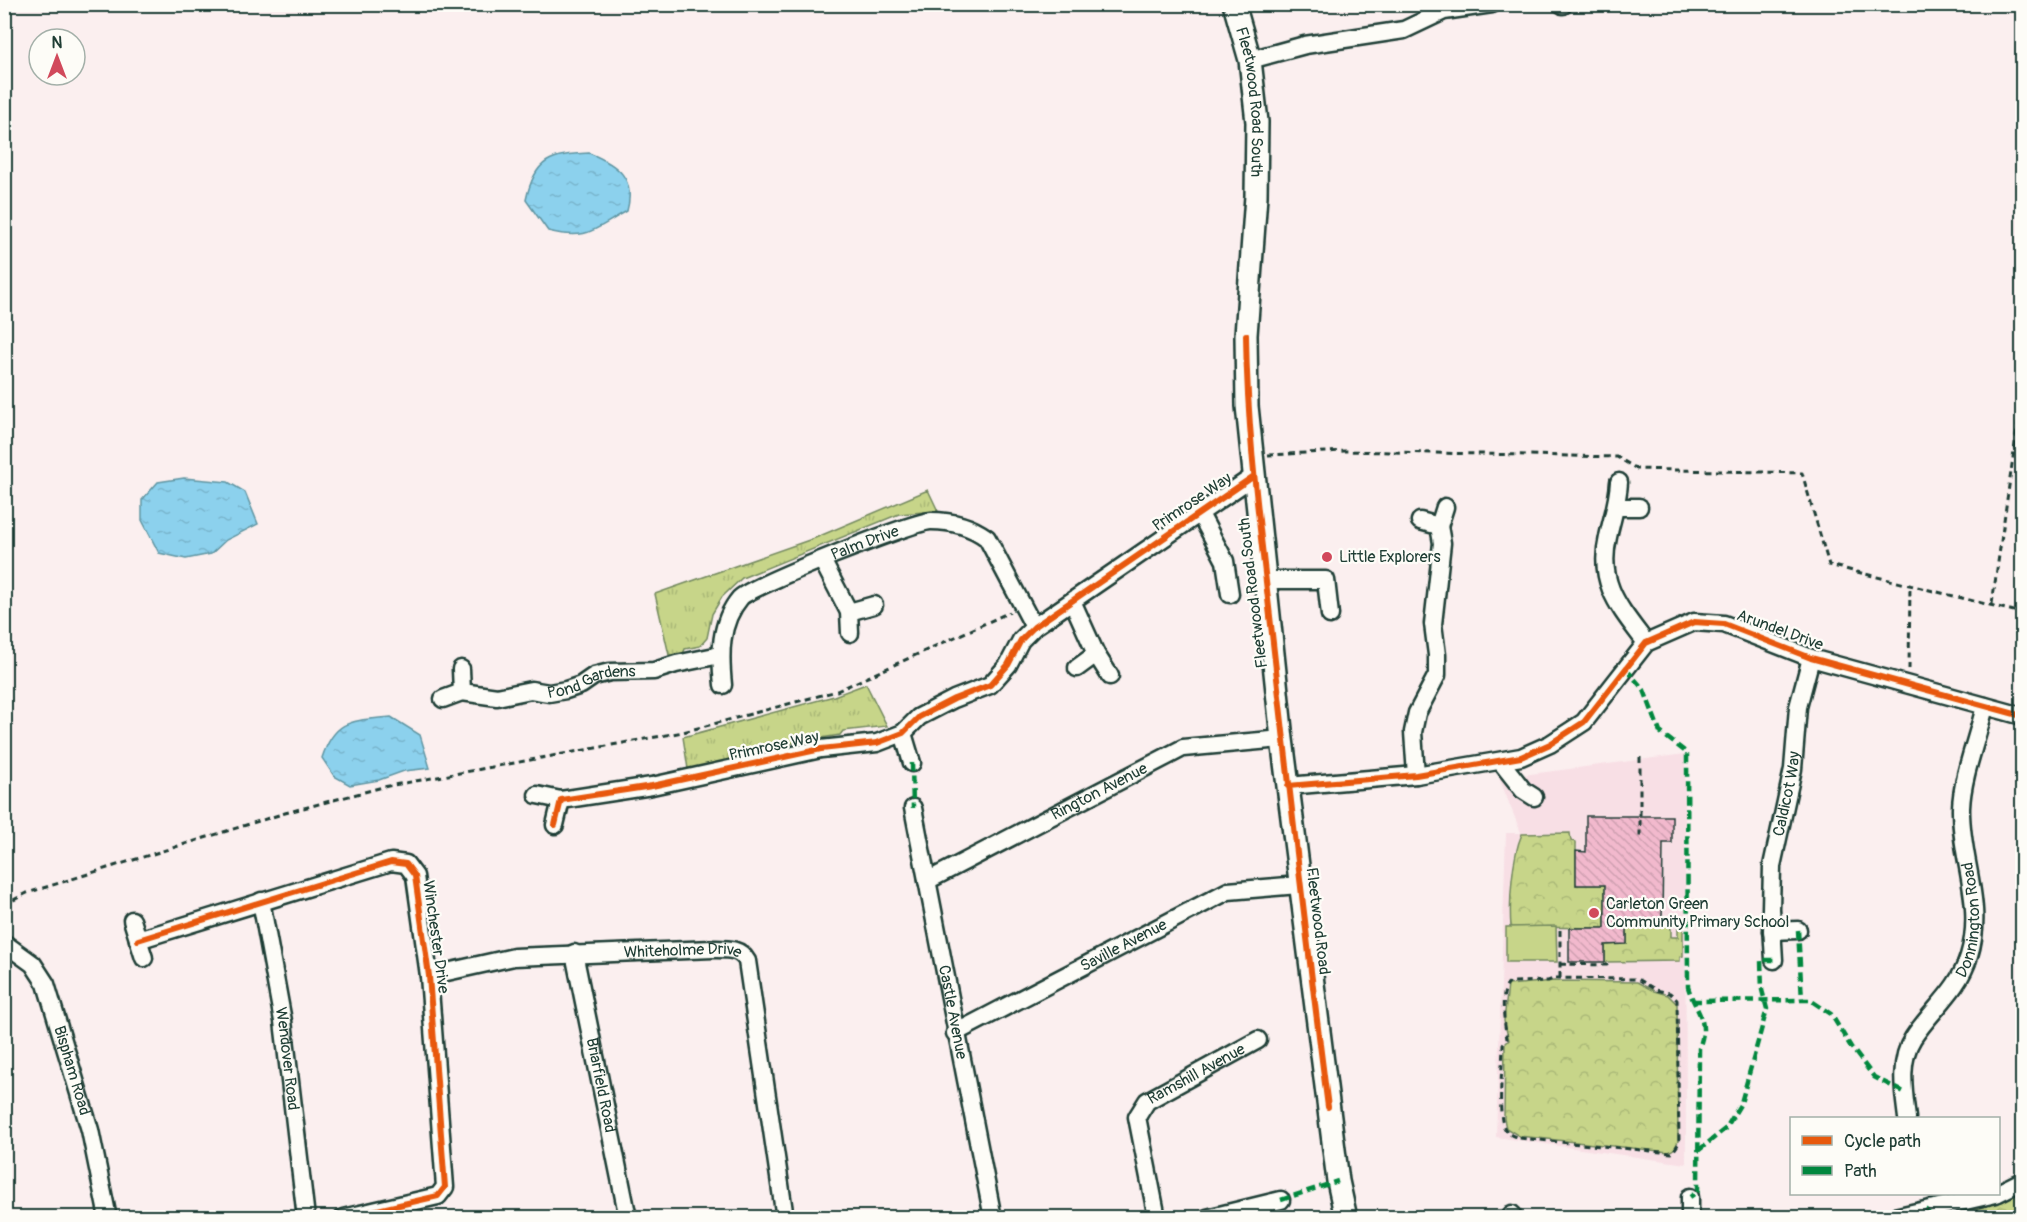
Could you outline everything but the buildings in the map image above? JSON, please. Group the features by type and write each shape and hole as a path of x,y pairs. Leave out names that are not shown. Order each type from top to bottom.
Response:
{"main road":[{"name":"Fleetwood Road South","path":"1234,4 1250,60 1257,122 1256,196 1246,335 1253,466 1282,739"},
{"name":"Fleetwood Road","path":"1282,739 1338,1181 1346,1218"}],"street":[{"path":"1250,60 1305,45 1404,30 1444,11 1492,4"},
{"name":"Primrose Way","path":"537,795 561,800 652,786 821,749 877,743 903,733 919,717 990,684 1008,665 1021,640 1034,627 1073,603 1199,512 1253,466"},
{"path":"1619,482 1617,507 1607,539 1607,582 1617,605 1646,643"},
{"path":"1416,775 1413,732 1417,713 1437,675 1433,624 1442,543 1439,526 1445,507"},
{"path":"1617,507 1639,507"},
{"path":"1199,512 1225,561 1230,594"},
{"path":"1420,520 1439,526"},
{"name":"Palm Drive","path":"723,685 720,656 727,616 741,595 822,560 929,521 975,529 987,538 1034,627"},
{"path":"822,560 849,612 850,633"},
{"path":"1265,580 1326,580 1330,615"},
{"path":"1073,603 1096,654 1110,676"},
{"path":"849,612 874,605"},
{"name":"Arundel Drive","path":"1288,786 1416,775 1521,757 1550,744 1584,722 1646,643 1694,622 1724,624 1810,658 2022,716"},
{"path":"1077,668 1096,654"},
{"name":"Pond Gardens","path":"443,699 462,692 497,697 531,690 549,693 581,685 594,676 610,672 654,671 676,664 720,656"},
{"name":"Caldicot Way","path":"1774,960 1772,866 1793,770 1798,707 1810,658"},
{"path":"461,669 462,692"},
{"name":"Donnington Road","path":"1907,1117 1902,1080 1912,1039 1960,979 1969,957 1975,927 1975,898 1961,807 1985,706"},
{"path":"903,733 912,763"},
{"name":"Rington Avenue","path":"927,881 1183,748 1282,739"},
{"path":"1501,762 1523,790 1534,797"},
{"path":"555,825 561,800"},
{"name":"Castle Avenue","path":"913,808 993,1218"},
{"name":"Winchester Drive","path":"138,940 392,862 406,864 415,876 429,976 445,1187 438,1196 343,1218"},
{"name":"Saville Avenue","path":"956,1033 1228,891 1299,885"},
{"name":"Wendover Road","path":"261,901 283,1021 306,1218"},
{"path":"132,920 144,958"},
{"path":"1772,931 1798,930"},
{"name":"Bispham Road","path":"4,943 33,964 46,984 90,1130 108,1218"},
{"name":"Whiteholme Drive","path":"429,976 514,957 713,949 733,949 743,954 747,961 785,1218"},
{"name":"Briarfield Road","path":"574,953 628,1218"},
{"name":"Ramshill Avenue","path":"1157,1218 1137,1116 1147,1101 1258,1040"},
{"path":"2000,1192 2022,1182"},
{"path":"1890,1218 1923,1201 1978,1195"},
{"path":"1690,1197 1690,1218"},
{"path":"1207,1218 1281,1200"}],"path":[{"path":"1992,605 2022,395"},
{"path":"1253,466 1344,452 1617,457 1637,470 1802,473 1829,565 2022,613"},
{"path":"1909,685 1910,584"},
{"path":"4,905 27,893 85,874 285,813 383,787 683,732 837,691 1023,607"},
{"path":"1640,757 1640,837"},
{"path":"1560,926 1560,978"},
{"path":"1560,964 1607,965 1609,962"},
{"path":"1560,978 1638,979 1656,990 1670,993 1677,1000 1679,1143 1672,1153 1520,1138 1510,1135 1504,1128 1502,1114 1503,1044 1507,1039 1502,1022 1505,988 1511,982 1560,978"}],"shaded area":[{"name":"Carleton Green Community Primary School","path":"1685,754 1686,1164 1496,1137 1506,833 1521,833 1499,778"}],"green space":[{"path":"928,490 938,511 899,514 742,578 722,597 712,614 707,638 700,646 685,649 683,654 669,655 655,594 815,538"},
{"path":"866,684 887,726 843,731 840,735 796,742 710,768 688,769 683,737 834,696"},
{"path":"1570,833 1571,841 1576,842 1576,885 1605,885 1605,928 1511,927 1512,880 1522,834"},
{"path":"1627,916 1643,920 1665,920 1666,924 1671,924 1671,937 1678,937 1678,924 1683,924 1683,956 1680,957 1680,961 1605,962 1605,945 1627,943"},
{"path":"1556,926 1557,962 1506,962 1506,927"},
{"path":"1554,981 1637,982 1668,995 1677,1004 1678,1141 1675,1148 1669,1152 1519,1136 1506,1128 1504,1119 1505,1044 1509,1040 1504,1021 1508,985"},
{"path":"2022,1192 2022,1217 1932,1218 2006,1199"}],"water":[{"path":"589,153 608,162 627,181 629,200 627,211 598,228 582,234 548,231 526,200 534,175 540,167 555,158"},
{"path":"184,478 228,482 245,492 258,524 226,540 211,554 186,559 159,553 142,520 142,500 158,482"},
{"path":"391,717 420,735 430,768 404,771 379,780 350,785 334,776 322,758 333,735 347,724 356,721"}],"marked path":[{"path":"1626,669 1644,690 1660,732 1687,753 1688,987 1701,1017 1703,1030 1699,1048 1698,1191 1690,1197"},
{"path":"912,763 913,808"},
{"path":"1798,930 1802,1000"},
{"path":"1698,1151 1726,1128 1741,1103 1767,1009 1762,990 1761,960 1774,960"},
{"path":"1692,1001 1810,1000 1831,1014 1851,1047 1874,1077 1904,1092"},
{"path":"1281,1200 1338,1181"},
{"path":"1925,1209 1933,1218"}],"cycle path":[{"path":"1246,335 1251,444 1298,866 1328,1107"},
{"path":"555,825 561,800 652,786 821,749 877,743 903,733 919,717 954,699 990,685 1008,665 1021,640 1034,627 1254,476"},
{"path":"1288,786 1416,775 1521,757 1550,744 1584,722 1646,643 1694,622 1724,624 1811,658 2022,716"},
{"path":"138,940 391,862 406,864 415,876 429,976 445,1187 438,1196 343,1218"}],"place":[{"name":"Little Explorers","path":"1327,557"},
{"name":"Carleton Green Community Primary School","path":"1594,913"}]}
